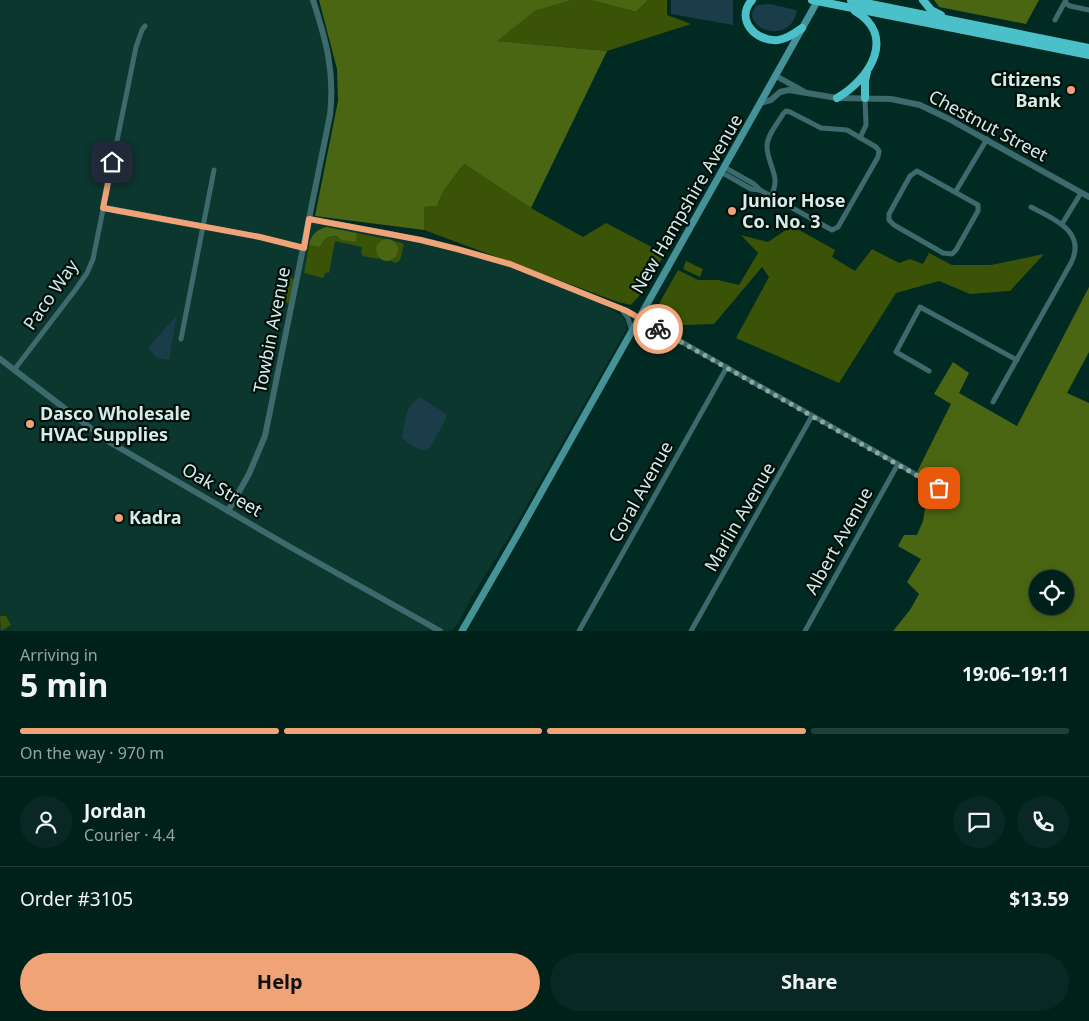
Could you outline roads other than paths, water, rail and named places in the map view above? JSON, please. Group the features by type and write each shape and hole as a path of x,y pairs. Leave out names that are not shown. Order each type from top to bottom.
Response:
{"highway":[{"path":"752,0 747,7 745,16 750,29 760,36 777,40 802,28"},
{"path":"816,0 852,3 950,19 1089,48"},
{"path":"852,3 872,0"},
{"path":"923,0 931,10 950,19"},
{"path":"852,3 1089,55"},
{"path":"852,3 868,21 876,36 876,51 865,80 865,98"},
{"path":"837,98 856,85 868,70"}],"main road":[{"name":"New Hampshire Avenue","path":"462,631 761,103 816,0"}],"street":[{"name":"Towbin Avenue","path":"228,511 249,474 265,436 304,248 332,99 330,62 325,37 313,0"},
{"path":"1055,20 1066,2 1070,6 1089,10"},
{"name":"Paco Way","path":"14,370 86,273 95,251 136,47 145,26"},
{"name":"Chestnut Street","path":"776,76 808,94"},
{"name":"Chestnut Street","path":"761,103 771,100 780,92 785,91 837,98 898,100 920,106 939,113 1089,197"},
{"path":"860,138 866,125 865,98"},
{"path":"723,170 754,184 760,190 830,230 836,229 880,153 876,147 847,130 820,128 790,112 785,112 768,140 767,146 776,182 771,196"},
{"path":"956,191 987,139"},
{"path":"181,339 214,170"},
{"path":"914,172 921,172 956,191 975,202 978,207 956,250 952,254 943,253 892,224 889,220 889,214 914,172"},
{"path":"1062,224 1081,193"},
{"path":"993,402 1074,256 1074,238 1067,228 1031,207"},
{"path":"103,208 260,237 304,248"},
{"path":"309,219 388,233 510,264 622,310 640,318 727,367 952,496"},
{"path":"929,371 896,352 920,307 1017,360"},
{"path":"622,310 632,331"},
{"name":"Oak Street","path":"0,359 106,440 440,631"},
{"name":"Coral Avenue","path":"579,631 727,367"},
{"name":"Marlin Avenue","path":"691,631 812,416"},
{"name":"Albert Avenue","path":"805,631 898,464"}],"place":[{"name":"Citizens Bank","path":"1071,90"},
{"name":"Junior Hose Co. No. 3","path":"732,211"},
{"name":"Dasco Wholesale HVAC Supplies","path":"30,424"},
{"name":"Kadra","path":"119,518"}]}
